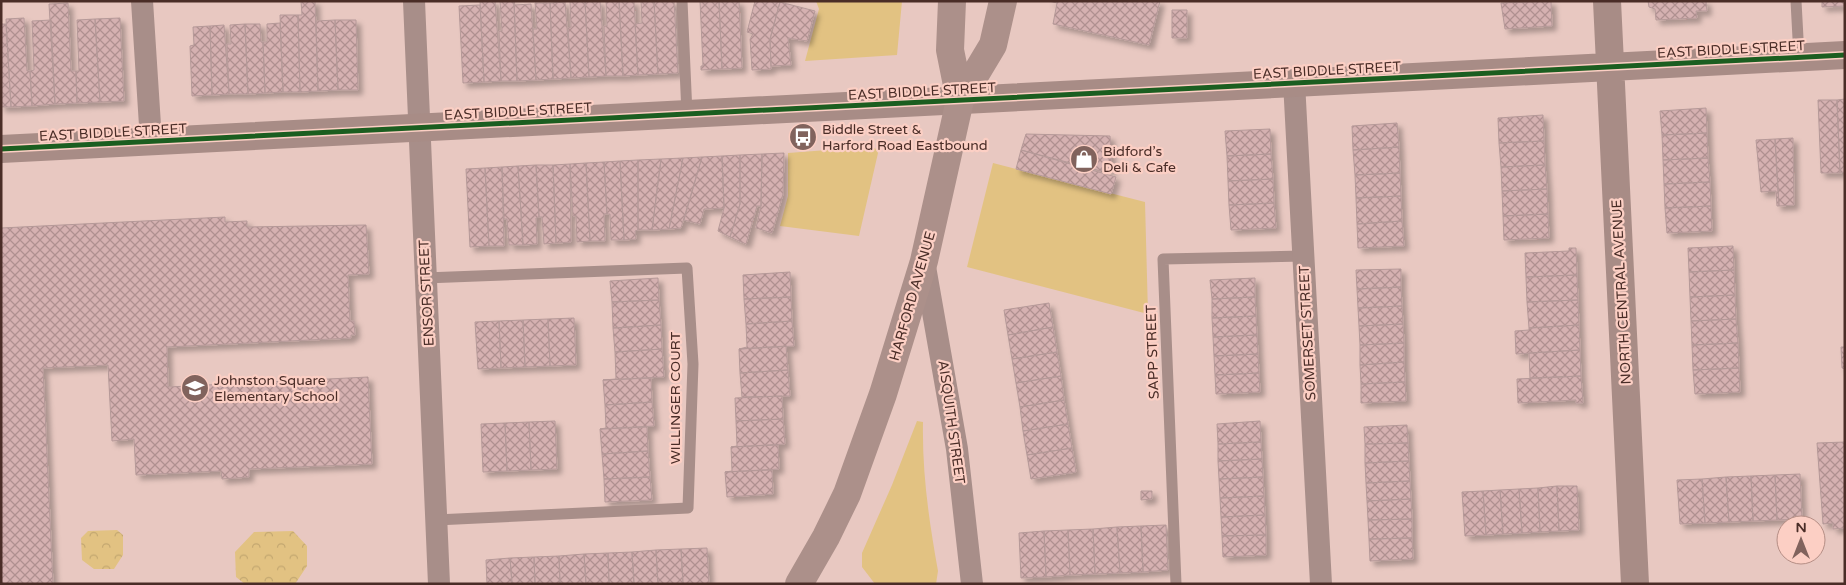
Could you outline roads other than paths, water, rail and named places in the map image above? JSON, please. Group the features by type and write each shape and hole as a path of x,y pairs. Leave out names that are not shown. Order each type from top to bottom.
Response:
{"main road":[{"path":"952,1 950,50 960,100"},
{"name":"HARFORD AVENUE","path":"799,584 826,537 847,494 883,394 924,261 960,100 993,45 1003,1"},
{"name":"NORTH CENTRAL AVENUE","path":"1607,1 1635,584"},
{"name":"EAST BIDDLE STREET","path":"1,149 1845,54"}],"street":[{"path":"142,1 150,141"},
{"name":"ENSOR STREET","path":"414,1 439,584"},
{"name":"SOMERSET STREET","path":"1294,82 1320,584"},
{"name":"AISQUITH STREET","path":"924,261 958,450 972,584"}],"lane":[{"path":"682,1 687,114"},
{"path":"1796,1 1799,57"},
{"name":"SAPP STREET","path":"1176,584 1163,258 1303,256"},
{"name":"WILLINGER COURT","path":"425,278 687,268 693,364 688,508 436,520"}],"place":[{"name":"Biddle Street & Harford Road Eastbound","path":"803,137"},
{"name":"Bidford’s Deli & Cafe","path":"1084,159"},
{"name":"Johnston Square Elementary School","path":"195,388"}]}
